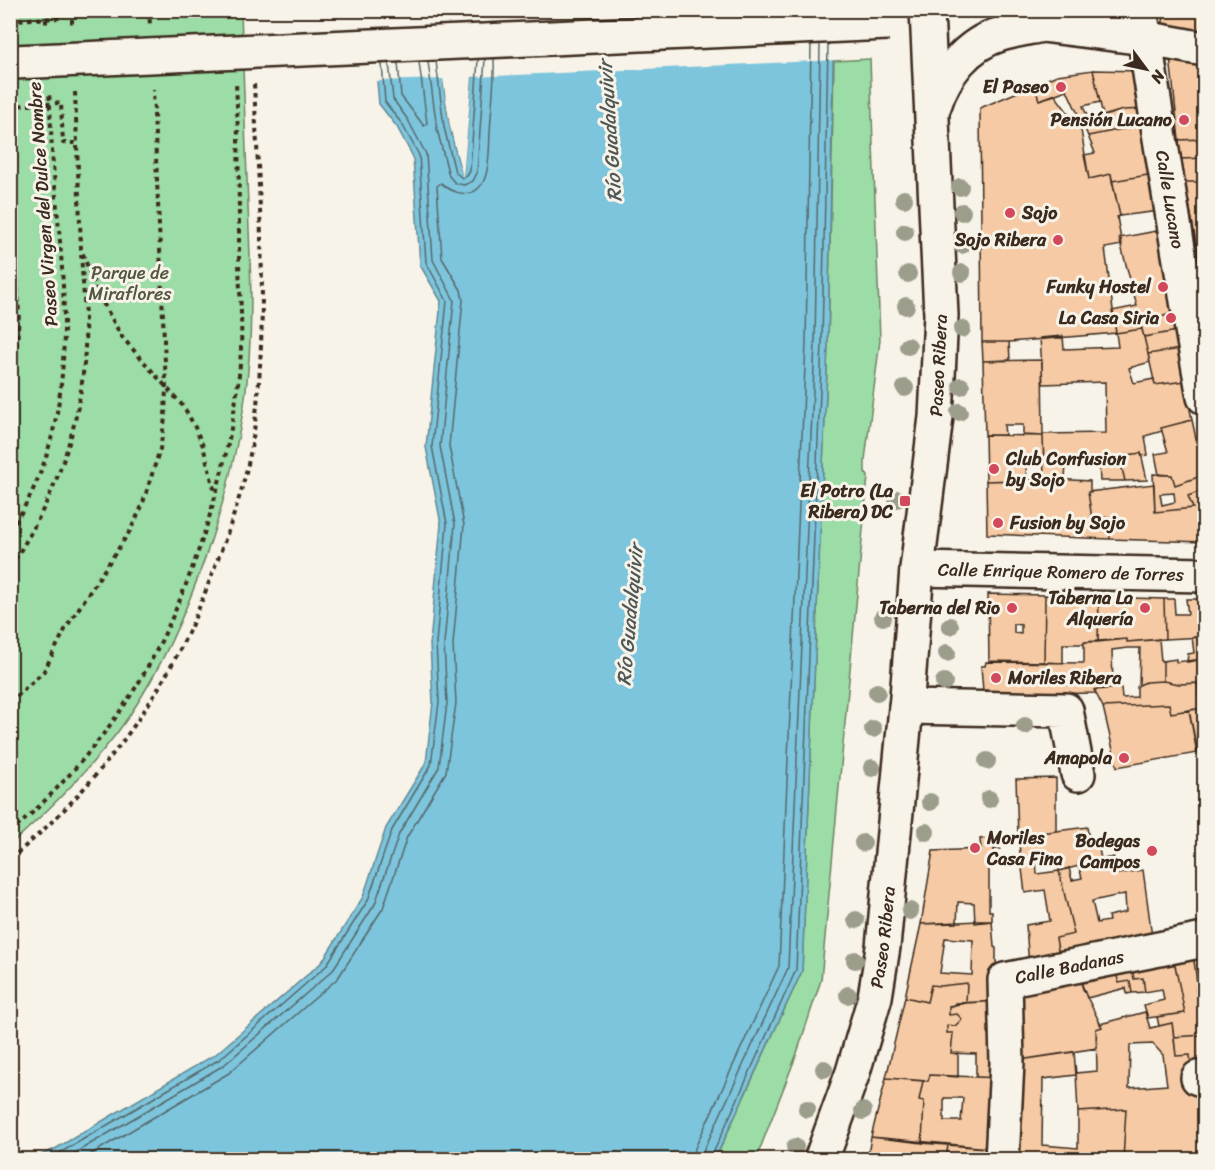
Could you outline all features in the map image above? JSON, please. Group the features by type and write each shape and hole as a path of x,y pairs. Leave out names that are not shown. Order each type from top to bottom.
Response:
{"street":[{"path":"1011,10 1042,25"},
{"path":"12,62 888,23 931,14"},
{"name":"Paseo Ribera","path":"821,1160 853,1072 875,997 884,936 917,569 936,417 941,315 932,111 931,14"},
{"path":"932,111 940,86 951,70 972,50 999,34 1042,25 1143,24 1204,49"},
{"name":"Calle Lucano","path":"1143,24 1172,220 1204,397"},
{"name":"Calle Enrique Romero de Torres","path":"917,569 1204,575"},
{"path":"906,707 1066,710 1078,774"},
{"name":"Calle Badanas","path":"1002,1160 1007,1063 1005,980 1204,940"}],"path":[{"path":"46,10 46,29"},
{"path":"10,20 60,18 59,10"},
{"path":"72,10 73,33"},
{"path":"149,10 150,34"},
{"path":"10,833 61,783 95,744 125,703 157,650 183,591 216,494 231,428 240,363 236,79"},
{"path":"10,704 44,671 67,626 130,531 145,497 160,449 165,418 166,386 152,81"},
{"name":"Paseo Virgen del Dulce Nombre","path":"10,530 41,472 56,418 65,337 63,263 52,163 49,82"},
{"path":"10,859 41,834 84,788 132,726 162,682 182,645 225,541 243,484 254,433 262,330 254,82"},
{"path":"10,567 45,508 70,442 82,379 85,348 74,88"},
{"path":"10,106 62,103 63,143 76,143"},
{"path":"10,144 19,314 14,387 10,404"},
{"path":"81,249 98,294 122,337 183,406 195,425 216,494"}],"green space":[{"name":"Parque de Miraflores","path":"11,11 241,11 251,306 247,380 237,445 214,532 181,619 162,661 117,733 67,791 11,844"},
{"path":"870,59 880,340 865,460 865,472 868,476 821,980 796,1056 756,1159 715,1160 802,971 828,344 834,61"}],"water":[{"name":"Río Guadalquivir","path":"371,11 441,11 441,52 445,94 452,136 463,176 472,77 834,11 828,344 802,971 715,1159 29,1160 55,1149 216,1054 322,962 363,897 386,828 426,763 433,702 430,644 441,524 426,447 441,301 420,265 413,157 397,127 379,104"}],"pier":[{"path":"444,10 443,44 446,78 453,126 462,162 469,77 469,41 465,10 837,10 837,60 472,77 463,178 450,126 443,79 374,81 368,11"}],"building":[{"path":"1067,10 1132,10 1128,22"},
{"path":"1166,10 1204,10 1204,35 1161,28"},
{"path":"1170,57 1204,64 1204,139 1179,140"},
{"path":"1093,70 1141,71 1146,109 1123,110 1103,116"},
{"path":"1093,70 1100,102 1083,106 1089,121 1123,110 1146,109 1148,124 1088,136 1067,90 1039,100 1034,85 1057,75"},
{"path":"1034,85 1039,100 1055,95 1081,130 1089,179 1111,174 1120,216 1117,217 1122,245 1105,248 1116,333 1009,342 982,342 980,108"},
{"path":"1148,124 1154,174 1112,181 1111,174 1089,179 1084,155 1095,153 1088,136"},
{"path":"1204,139 1204,158 1181,159 1179,140"},
{"path":"1204,158 1204,182 1185,182 1181,159"},
{"path":"1154,174 1159,211 1120,216 1112,181"},
{"path":"1185,182 1204,182 1204,289 1201,270"},
{"path":"1162,230 1174,313 1140,323 1142,329 1116,333 1112,311 1137,306 1119,238"},
{"path":"1174,313 1177,331 1144,337 1140,323"},
{"path":"1142,329 1150,362 1129,368 1134,383 1154,379 1155,385 1185,381 1192,420 1161,428 1162,431 1145,436 1148,455 1142,456 1141,453 1119,456 1125,481 1100,481 1099,464 1066,463 1065,480 1044,480 1043,434 1106,433 1105,382 1043,384 1040,338 1063,336 1064,349 1118,347 1116,333"},
{"path":"1177,331 1180,349 1148,354 1144,337"},
{"path":"982,342 1009,342 1010,360 983,361"},
{"path":"1180,349 1185,381 1155,385 1148,354"},
{"path":"1042,360 1043,436 1023,435 1023,425 1004,425 1005,435 985,435 983,361"},
{"path":"1192,420 1204,475 1175,485 1172,475 1159,475 1155,454 1168,452 1161,428"},
{"path":"985,435 1043,436 1044,465 1026,466 1027,480 986,481"},
{"path":"1141,453 1147,480 1125,481 1119,456"},
{"path":"1153,474 1172,475 1175,485 1204,475 1204,490 1188,496 1193,508 1155,512","holes":["1174,493 1175,502 1162,505 1160,494"]},
{"path":"1053,479 1090,481 1090,492 1088,492 1092,519 1109,517 1110,539 987,534 986,481"},
{"path":"1154,484 1155,512 1193,508 1188,496 1204,490 1204,542 1110,539 1109,517 1092,519 1088,492"},
{"path":"988,594 1045,595 1044,662 989,661","holes":["1014,624 1021,625 1021,634 1014,633"]},
{"path":"1045,595 1099,597 1098,642 1063,644 1063,663 1044,662"},
{"path":"1099,597 1164,599 1165,639 1098,642"},
{"path":"1164,599 1174,599 1175,614 1188,614 1186,599 1204,599 1204,637 1165,639"},
{"path":"1192,637 1204,637 1204,659 1187,662 1188,654 1194,653"},
{"path":"1127,639 1127,642 1159,639 1161,661 1163,661 1163,681 1146,682 1139,685 1140,648 1128,648 1112,650 1113,688 1094,690 1096,693 987,695 986,690 983,691 981,666 985,666 986,662 1084,663 1084,642"},
{"path":"1176,659 1176,662 1204,659 1204,683 1179,684 1163,681 1163,661"},
{"path":"1163,681 1179,684 1198,683 1199,702 1204,701 1204,708 1171,713 1169,704 1103,707 1094,690 1121,688 1122,698 1137,697 1139,685 1146,682"},
{"path":"1169,704 1171,713 1189,710 1197,753 1117,767 1103,707"},
{"path":"1204,708 1204,753 1198,754 1189,710"},
{"path":"1056,778 1056,831 1018,836 1016,779"},
{"path":"1087,827 1090,845 1098,844 1101,859 1078,863 1079,866 1059,871 1074,934 1056,938 1060,962 1029,967 1026,925 1050,921 1045,890 1025,893 1018,836","holes":["1057,857 1059,871 1037,874 1036,860"]},
{"path":"999,837 1000,849 994,849 994,867 989,868 989,911 992,911 992,921 975,923 974,903 958,902 957,923 921,924 933,851 981,849 980,839"},
{"path":"1114,857 1118,874 1143,870 1153,944 1060,962 1056,938 1074,934 1059,871 1069,868 1072,880 1082,878 1078,863","holes":["1125,894 1126,912 1108,916 1109,921 1097,923 1092,901"]},
{"path":"992,921 1001,1001 966,1003 967,983 931,985 927,1002 905,997 921,924","holes":["945,938 973,940 972,975 940,973"]},
{"path":"1204,944 1204,981 1201,981 1204,1020 1201,1021 1192,947"},
{"path":"1192,947 1203,1035 1174,1037 1172,1023 1159,1026 1157,1017 1185,1013 1172,951"},
{"path":"1172,951 1185,1013 1148,1018 1144,1005 1164,1000 1162,989 1145,992 1143,978 1134,979 1130,960"},
{"path":"1130,960 1134,979 1143,978 1145,992 1132,993 1130,981 1119,983 1113,965"},
{"path":"1113,965 1119,983 1130,981 1132,993 1127,994 1126,988 1087,998 1077,971"},
{"path":"1077,971 1083,989 1102,1027 1096,1029 1097,1048 1013,1061 1010,986"},
{"path":"967,983 966,1003 949,1006 949,1015 957,1014 962,1019 955,1026 947,1025 947,1033 953,1033 951,1053 958,1054 958,1077 930,1075 928,1081 886,1078 905,997 927,1002 931,985"},
{"path":"1001,1001 1001,1078 976,1077 976,1054 951,1053 953,1033 947,1033 947,1025 955,1026 962,1019 957,1014 949,1015 949,1006 955,1003"},
{"path":"1145,1012 1150,1028 1172,1023 1176,1056 1190,1055 1192,1074 1204,1082 1204,1160 1123,1160 1126,1109 1078,1112 1076,1073 1097,1071 1096,1029 1102,1027 1100,1024","holes":["1153,1044 1163,1055 1167,1085 1129,1088 1130,1045"]},
{"path":"1204,1020 1204,1072 1192,1074 1190,1055 1176,1056 1174,1037 1203,1035 1201,1021"},
{"path":"1074,1052 1076,1075 1043,1079 1042,1145 1078,1148 1078,1112 1126,1109 1123,1160 1007,1160 1013,1061"},
{"path":"930,1075 1001,1078 998,1149 922,1143 924,1101 919,1100 923,1081 928,1081","holes":["944,1098 963,1098 961,1121 944,1121"]},
{"path":"886,1078 923,1081 919,1100 924,1101 922,1143 871,1137"},
{"path":"871,1137 948,1144 946,1160 867,1160"},
{"path":"948,1144 998,1149 997,1160 963,1160 964,1157 947,1155"}],"place":[{"name":"El Paseo","path":"1061,87"},
{"name":"Pensión Lucano","path":"1184,120"},
{"name":"Sojo","path":"1010,213"},
{"name":"Sojo Ribera","path":"1058,240"},
{"name":"Funky Hostel","path":"1163,287"},
{"name":"La Casa Siria","path":"1171,318"},
{"name":"Club Confusion by Sojo","path":"994,469"},
{"name":"El Potro (La Ribera) DC","path":"905,501"},
{"name":"Fusion by Sojo","path":"998,523"},
{"name":"Taberna del Rio","path":"1012,608"},
{"name":"Taberna La Alquería","path":"1145,608"},
{"name":"Moriles Ribera","path":"996,678"},
{"name":"Amapola","path":"1124,758"},
{"name":"Moriles Casa Fina","path":"975,848"},
{"name":"Bodegas Campos","path":"1152,851"}]}
